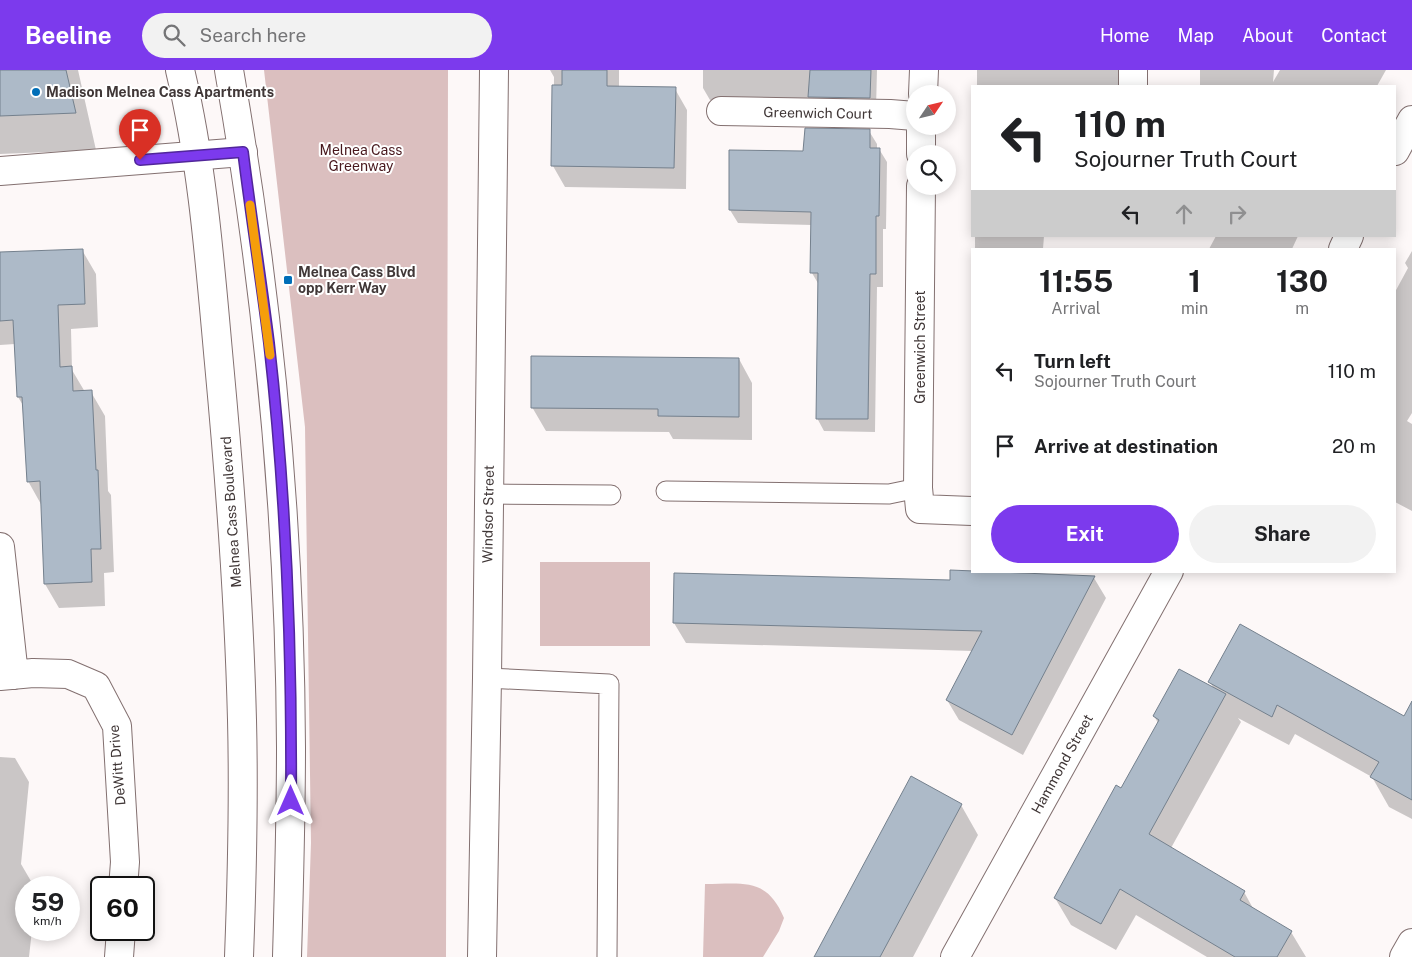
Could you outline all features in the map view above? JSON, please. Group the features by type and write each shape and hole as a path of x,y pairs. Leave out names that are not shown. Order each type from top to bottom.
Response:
{"street":[{"name":"Melnea Cass Boulevard","path":"180,70 198,156 208,242 237,579 242,721 242,860 239,957"},
{"path":"229,70 243,152 269,345 285,558 291,745 288,957"},
{"name":"Windsor Street","path":"482,957 494,70"},
{"path":"923,85 924,70"},
{"path":"1133,85 1134,70"},
{"name":"Greenwich Court","path":"721,111 906,116"},
{"path":"1396,149 1412,120"},
{"path":"0,172 243,152"},
{"name":"Greenwich Street","path":"919,498 921,195"},
{"path":"919,498 971,511"},
{"path":"0,547 7,675"},
{"name":"Hammond Street","path":"955,957 1169,573"},
{"name":"DeWitt Drive","path":"7,675 33,673 68,674 96,686 116,726 125,862 124,876"},
{"path":"119,957 120,941"},
{"path":"1404,957 1412,943"}],"lane":[{"path":"666,491 889,494 919,498"},
{"path":"488,494 612,496"},
{"path":"487,678 609,684 607,957"}],"green space":[{"name":"Melnea Cass Greenway","path":"264,70 448,70 446,957 307,957 311,843 305,427"},
{"path":"540,562 650,562 650,646 540,646"},
{"path":"705,884 742,884 762,889 770,895 784,918 779,931 763,957 703,957"}],"building":[{"name":"Madison Melnea Cass Apartments","path":"0,70 66,70 76,113 0,116"},
{"path":"562,70 607,70 607,86 676,87 674,168 551,166 552,85 562,85"},
{"path":"810,70 871,70 870,98 808,97"},
{"path":"805,128 870,129 870,148 880,148 879,216 876,216 876,274 870,274 868,419 816,419 818,273 810,273 811,212 729,210 729,150 803,151"},
{"path":"83,249 85,304 58,305 60,367 72,366 73,391 92,390 101,549 91,549 92,582 44,584 40,481 27,482 22,397 17,397 13,320 0,321 0,252"},
{"path":"531,356 739,358 739,417 658,416 658,409 531,408"},
{"path":"950,570 971,571 971,573 1095,576 1012,735 946,700 982,631 673,623 674,573 950,580"},
{"path":"1240,624 1404,716 1412,701 1412,800 1370,777 1379,762 1277,705 1272,717 1208,682"},
{"path":"1179,669 1226,694 1149,834 1245,891 1240,900 1292,931 1277,957 1235,957 1120,889 1101,924 1054,898 1116,785 1121,788 1159,720 1153,716"},
{"path":"911,776 962,804 880,957 814,957"}],"slow traffic":[{"path":"250,205 270,355"}],"place":[{"name":"Madison Melnea Cass Apartments","path":"36,92"},
{"name":"Melnea Cass Blvd opp Kerr Way","path":"288,280"}],"route":[{"path":"140,160 243,152 269,345 278,455 288,634 291,801"}]}
